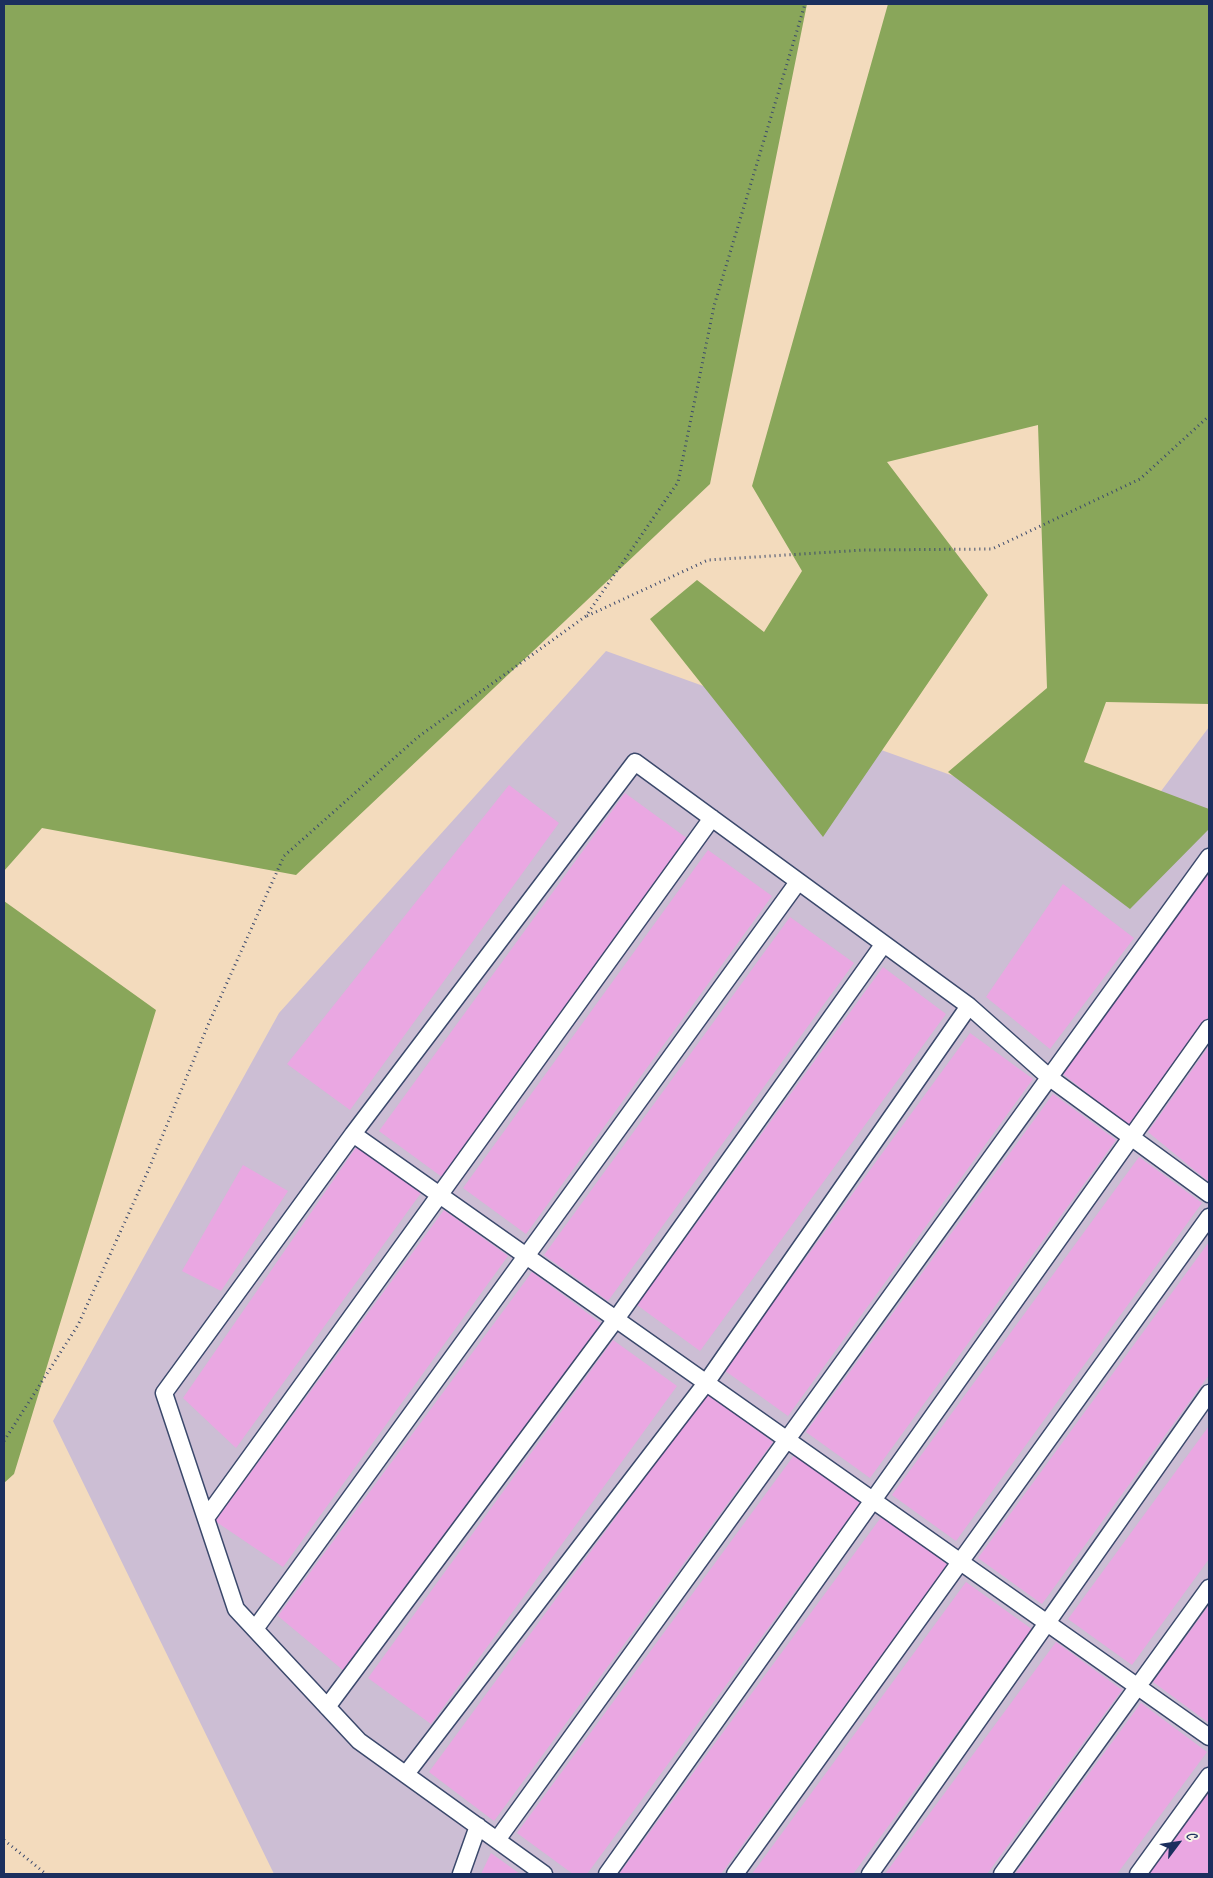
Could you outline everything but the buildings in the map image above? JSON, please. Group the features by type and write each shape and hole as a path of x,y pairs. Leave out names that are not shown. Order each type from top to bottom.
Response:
{"lane":[{"path":"544,1874 360,1741 236,1609 164,1393 352,1134 635,762 969,1006 1050,1078 1209,1194"},
{"path":"206,1518 712,818"},
{"path":"497,1840 1209,857"},
{"path":"255,1629 798,882"},
{"path":"328,1706 616,1319 883,945"},
{"path":"406,1774 706,1383 969,1006"},
{"path":"607,1874 1209,1028"},
{"path":"352,1134 1209,1736"},
{"path":"735,1874 1209,1218"},
{"path":"870,1874 1209,1393"},
{"path":"1002,1874 1209,1588"},
{"path":"1138,1874 1209,1776"},
{"path":"461,1874 478,1826"}],"path":[{"path":"586,616 678,482 714,306 805,4"},
{"path":"4,1442 78,1325 148,1171 208,1025 284,856 418,737 586,616 708,560 864,550 992,549 1140,479 1209,416"},
{"path":"4,1840 46,1874"}],"shaded area":[{"path":"606,651 1126,838 1209,727 1209,1874 274,1874 53,1421 279,1013"}],"green space":[{"path":"4,4 807,4 710,484 296,875 42,828 4,871"},
{"path":"888,4 1209,4 1209,704 1106,702 1084,762 1209,809 1209,829 1130,909 948,772 1047,688 1038,425 887,462 988,595 823,837 650,619 697,580 764,632 802,571 752,486"},
{"path":"4,901 156,1010 14,1474 4,1483"}]}
